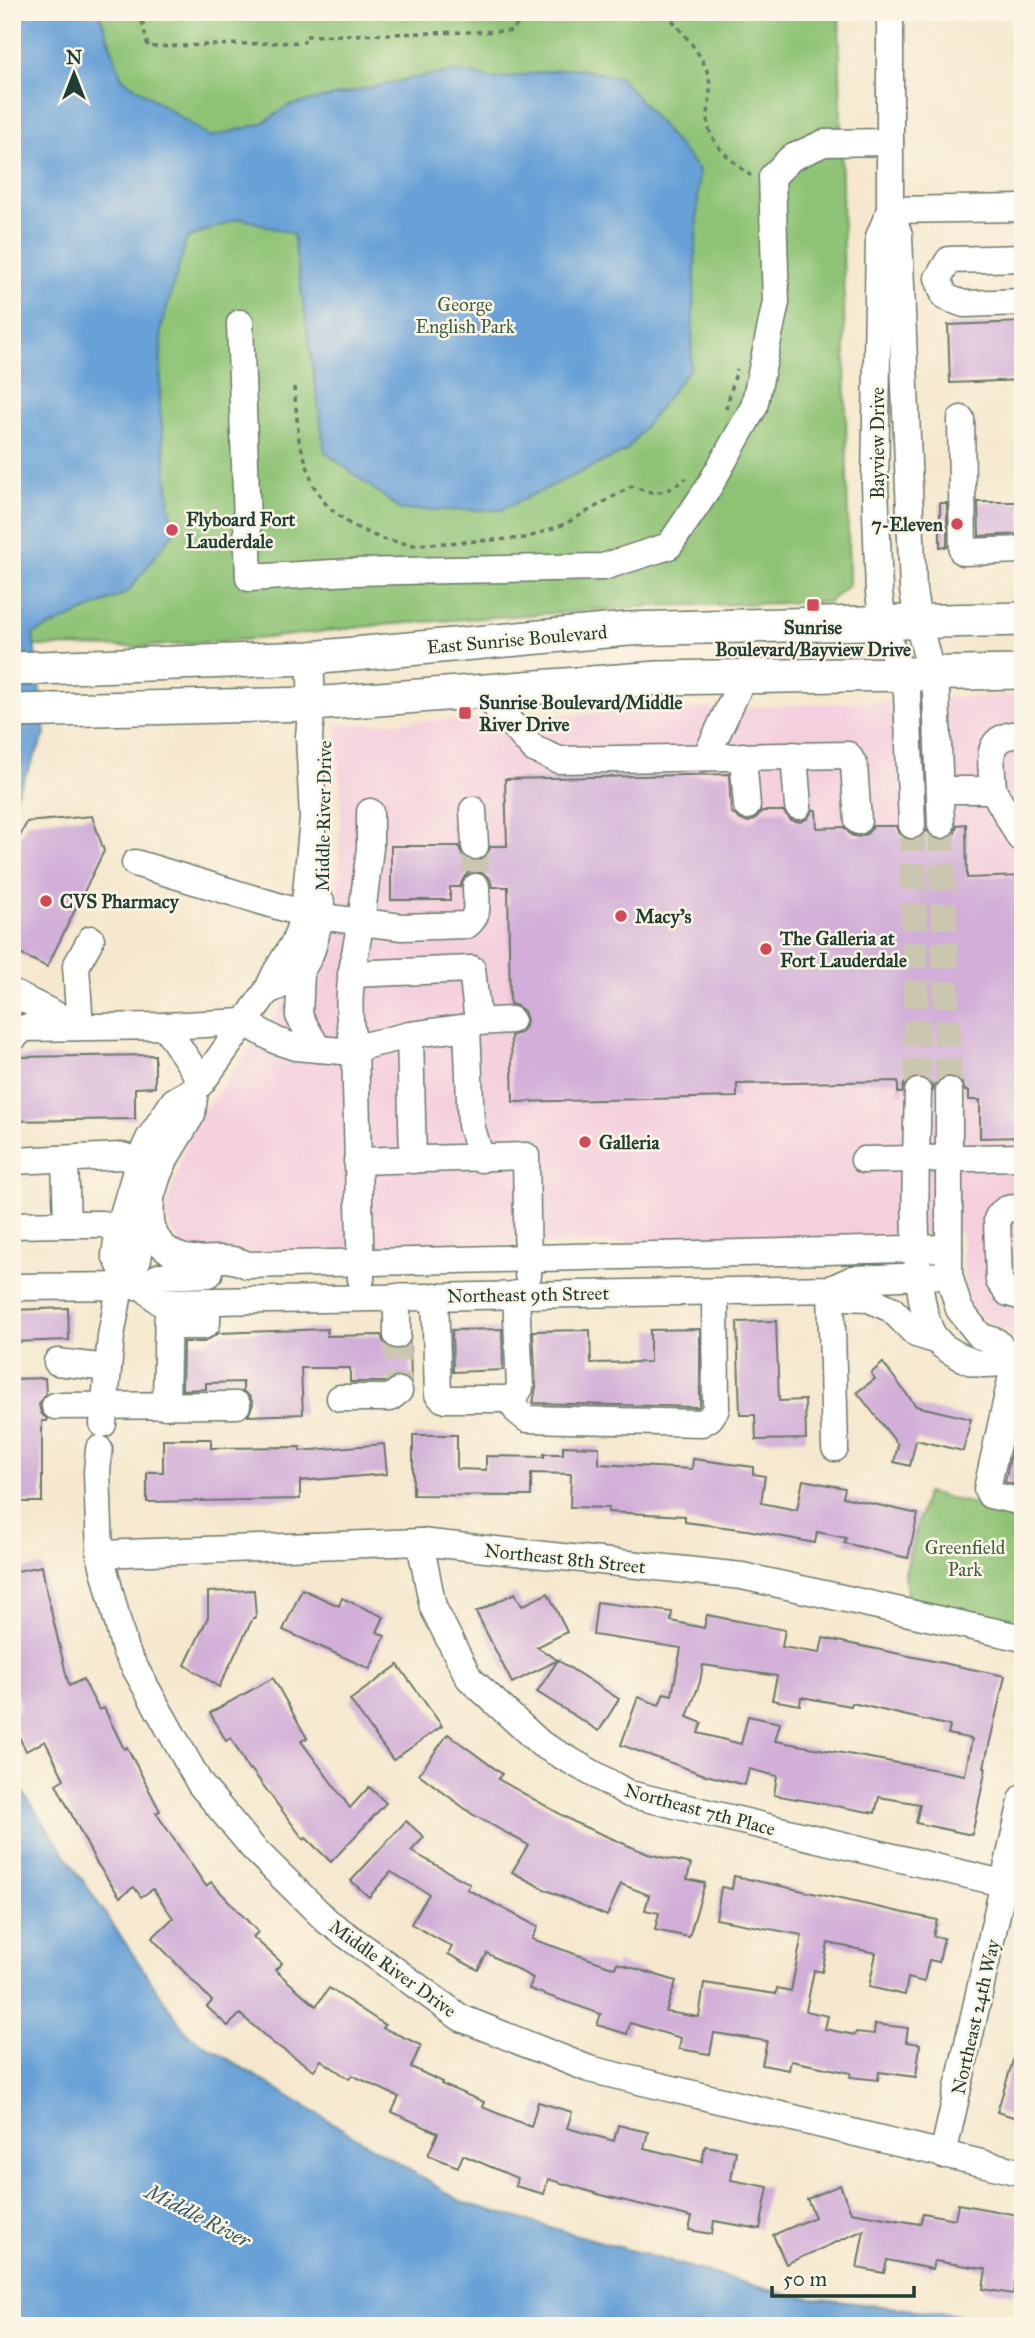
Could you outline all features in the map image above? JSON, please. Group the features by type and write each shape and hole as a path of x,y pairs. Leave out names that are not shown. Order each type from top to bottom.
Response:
{"main road":[{"name":"East Sunrise Boulevard","path":"26,668 310,658 628,629 1023,620"},
{"path":"12,711 312,704 658,678 1023,672"}],"street":[{"name":"Bayview Drive","path":"890,12 890,210 899,235 913,590 918,622 917,675"},
{"path":"240,323 249,578 351,572 603,568 669,546 707,490 754,407 776,302 772,177 791,158 824,143 890,142"},
{"path":"890,210 1023,208"},
{"name":"Bayview Drive","path":"890,210 879,237 876,423 878,566 883,623 917,675"},
{"path":"1023,258 949,260 938,278 945,297 964,304 1023,303"},
{"path":"961,419 962,552 1023,550"},
{"name":"Middle River Drive","path":"129,1280 115,1255 119,1228 139,1161 149,1139 174,1101 198,1085 267,992 276,972 311,915 325,877 327,734 312,704 310,658"},
{"path":"912,825 906,692 917,675 936,692 941,825"},
{"path":"706,757 743,678"},
{"path":"482,691 534,749 559,760 848,755 854,765 858,821"},
{"path":"1020,838 993,790 992,750 995,741 1006,734 1023,734"},
{"path":"794,755 798,806"},
{"path":"743,756 747,806"},
{"path":"940,790 993,790"},
{"path":"473,810 475,846"},
{"path":"361,1298 351,974 361,922 370,848 370,812"},
{"path":"135,863 311,915 402,928 467,925 477,913 476,887"},
{"name":"Middle River Drive","path":"267,992 283,986 301,972 314,947 311,915"},
{"path":"80,1027 76,966 91,939"},
{"path":"351,974 472,969 471,1125 481,1159"},
{"path":"301,972 299,1016 317,1049"},
{"path":"12,993 80,1027"},
{"path":"16,1029 244,1022 277,1041 295,1047 342,1051 410,1035 511,1020"},
{"path":"165,1026 198,1085"},
{"path":"410,1035 412,1160"},
{"name":"Middle River Drive","path":"198,1085 192,1114 166,1157 151,1198 138,1259 129,1280 108,1368 97,1472 100,1553 125,1650 200,1784 253,1848 327,1921 461,2018 589,2069 1023,2173"},
{"path":"949,1091 950,1275 959,1309 981,1336 997,1342 1017,1362"},
{"path":"918,1092 917,1276 927,1320 938,1341"},
{"path":"12,1161 122,1156 139,1161"},
{"path":"357,1161 526,1156 527,1258 522,1294 520,1388 509,1399 443,1399 438,1394 435,1296"},
{"path":"864,1160 1023,1157"},
{"path":"65,1159 67,1224"},
{"name":"Northeast 9th Street","path":"151,1198 150,1220 156,1241 176,1257 195,1260 236,1259 247,1265 949,1248"},
{"path":"1023,1208 1008,1208 1001,1212 997,1219 999,1281 1008,1293 1023,1297"},
{"path":"12,1225 102,1224 119,1228"},
{"name":"Northeast 9th Street","path":"12,1287 160,1276 236,1274 247,1265"},
{"name":"Northeast 9th Street","path":"168,1314 207,1301 831,1289 853,1279 950,1275"},
{"path":"129,1280 160,1302 168,1314 166,1406"},
{"path":"835,1448 831,1289 846,1297 867,1298 891,1309 916,1334 938,1341 967,1360 988,1366 1017,1362"},
{"path":"509,1399 527,1419 702,1423 710,1418 716,1409 715,1292"},
{"path":"397,1297 397,1335"},
{"path":"57,1362 108,1368"},
{"path":"1017,1362 987,1489 990,1495 1023,1502"},
{"path":"340,1398 390,1398 399,1391"},
{"path":"55,1406 102,1426 166,1406 237,1405"},
{"name":"Northeast 8th Street","path":"100,1553 420,1542 742,1576 1017,1636"},
{"name":"Northeast 7th Place","path":"420,1542 433,1607 469,1678 541,1744 629,1794 1014,1886"},
{"name":"Northeast 24th Way","path":"943,2155 1014,1886 1023,1797"}],"path":[{"path":"140,12 149,47 304,42 304,36 512,31 527,12"},
{"path":"561,12 563,15 658,12"},
{"path":"666,12 702,59 708,74 711,88 708,124 712,137 736,164 752,177"},
{"path":"724,414 740,361"},
{"path":"294,387 299,440 313,485 328,507 351,525 382,539 414,545 526,538 565,524 632,486 648,492 670,491 695,471"},
{"path":"1017,1636 1021,1594 1016,1580 1023,1541"}],"shaded area":[{"path":"1023,695 1023,1343 1016,1341 965,1304 962,1233 244,1253 181,1246 164,1214 191,1129 309,968 338,892 341,801 337,725"}],"green space":[{"name":"George English Park","path":"99,12 839,12 849,585 829,602 654,606 380,625 256,639 136,647 34,646 32,634 128,592 160,408 161,328 122,78"},
{"name":"Greenfield Park","path":"926,1493 1023,1515 1023,1625 950,1611 907,1598 905,1573"}],"water":[{"path":"12,12 99,12 122,78 210,137 261,124 288,106 414,78 458,71 493,79 574,68 621,78 699,170 691,367 626,451 501,510 401,510 325,452 293,234 240,218 187,238 161,328 160,408 173,533 128,592 33,634 45,735 12,803"},
{"name":"Middle River","path":"12,1776 187,2034 462,2202 787,2295 1023,2323 1023,2326 12,2326"}],"building":[{"path":"1023,322 1023,380 950,383 948,325"},
{"path":"978,502 1021,502 1022,534 979,536"},
{"path":"940,503 947,503 947,547 940,547"},
{"name":"The Galleria at Fort Lauderdale","path":"729,774 731,812 741,820 749,822 762,811 783,811 791,820 800,822 816,810 817,828 844,827 851,835 858,837 867,834 873,826 896,826 904,839 912,841 921,838 927,830 933,839 942,841 955,833 957,825 966,824 967,878 1023,876 1023,1137 980,1138 980,1100 969,1100 969,1091 965,1091 962,1083 950,1075 941,1078 933,1090 926,1078 911,1078 904,1084 902,1093 898,1093 898,1081 737,1084 737,1097 513,1102 511,1036 520,1033 527,1020 524,1011 510,1004 508,887 492,887 490,879 475,871 468,873 460,887 450,887 450,900 391,900 391,846 459,846 467,860 475,862 484,859 491,846 507,846 505,779"},
{"name":"CVS Pharmacy","path":"92,816 104,851 47,967 12,950 12,852 27,822"},
{"path":"155,1055 155,1087 135,1088 135,1119 12,1121 12,1057"},
{"path":"68,1308 69,1340 12,1342 12,1310"},
{"path":"776,1321 779,1401 805,1400 806,1439 756,1440 755,1415 740,1415 737,1322"},
{"path":"327,1329 327,1336 381,1335 384,1343 396,1351 404,1349 410,1343 411,1382 398,1375 385,1382 350,1382 350,1368 301,1368 303,1414 248,1416 253,1404 243,1391 243,1382 206,1383 206,1389 182,1390 183,1342 204,1342 219,1333"},
{"path":"502,1329 503,1370 453,1372 452,1330"},
{"path":"700,1329 698,1407 533,1403 536,1387 533,1331 590,1330 591,1363 650,1362 650,1330"},
{"path":"883,1363 916,1406 971,1419 963,1451 916,1440 910,1466 894,1462 898,1445 857,1392 875,1379 871,1373"},
{"path":"45,1378 46,1394 39,1405 41,1413 47,1419 42,1421 42,1502 12,1502 12,1379"},
{"path":"1017,1424 1023,1426 1023,1486 1005,1482"},
{"path":"413,1435 457,1435 457,1469 486,1470 486,1456 544,1457 544,1454 563,1454 563,1446 599,1447 599,1464 692,1469 693,1459 753,1467 753,1474 765,1476 761,1503 797,1510 803,1480 845,1488 843,1497 918,1514 908,1558 844,1543 846,1538 817,1532 815,1543 685,1522 685,1516 570,1507 571,1474 531,1473 531,1496 413,1495"},
{"path":"163,1439 211,1439 211,1448 300,1447 300,1451 384,1444 387,1474 300,1481 300,1499 147,1502 147,1472 163,1472"},
{"path":"42,1566 69,1686 83,1679 99,1710 104,1708 124,1749 127,1747 160,1811 156,1813 206,1886 211,1882 258,1932 253,1937 282,1963 275,1970 316,2006 329,1988 385,2025 383,2028 421,2045 411,2067 442,2082 441,2084 484,2102 482,2107 531,2127 538,2102 572,2112 567,2128 614,2141 618,2125 648,2132 644,2148 702,2162 705,2146 736,2151 731,2180 768,2187 760,2229 714,2221 712,2234 689,2230 692,2217 548,2179 544,2194 515,2186 517,2178 463,2155 458,2167 428,2155 438,2133 392,2112 399,2097 352,2075 349,2079 321,2060 314,2070 273,2043 240,2014 228,2026 207,2007 212,2001 152,1938 173,1918 153,1889 141,1897 134,1887 120,1897 96,1862 56,1784 64,1779 45,1741 26,1751 12,1723 12,1713 20,1709 12,1679 12,1572"},
{"path":"302,1589 339,1606 342,1598 384,1617 377,1632 385,1636 370,1669 283,1630"},
{"path":"254,1590 256,1618 253,1618 219,1687 185,1665 208,1617 208,1592"},
{"path":"515,1593 522,1606 548,1593 567,1632 537,1647 558,1660 512,1683 476,1612"},
{"path":"597,1602 672,1612 671,1621 704,1628 707,1615 785,1630 782,1647 820,1653 823,1638 1005,1676 972,1835 916,1823 920,1804 879,1797 875,1813 774,1795 777,1776 749,1769 745,1785 702,1774 621,1745 638,1697 659,1705 664,1693 672,1695 681,1648 593,1635","holes":["703,1665 777,1676 772,1700 800,1705 801,1697 851,1706 852,1703 950,1726 948,1734 972,1739 965,1775 775,1741 780,1723 748,1716 741,1744 698,1733 702,1723 687,1717 700,1682"]},
{"path":"558,1660 619,1699 599,1731 537,1692"},
{"path":"398,1665 442,1726 393,1760 350,1700"},
{"path":"273,1678 307,1738 301,1741 350,1808 369,1787 386,1803 331,1862 306,1838 304,1840 251,1769 249,1770 231,1738 226,1741 210,1713"},
{"path":"448,1734 502,1774 498,1779 578,1824 648,1854 691,1864 687,1879 705,1883 689,1937 655,1930 659,1913 645,1910 649,1895 621,1884 607,1916 512,1872 528,1845 472,1814 419,1774"},
{"path":"406,1821 424,1837 411,1851 470,1884 467,1889 538,1927 532,1939 615,1968 617,1963 676,1981 666,2012 699,2017 704,1983 776,1994 777,1988 791,1991 802,1935 716,1919 721,1887 732,1889 734,1876 937,1920 933,1936 944,1938 939,1962 929,1960 924,1982 908,1978 905,1995 869,1987 876,1953 828,1943 822,1972 814,1970 806,2011 828,2016 825,2029 855,2035 856,2032 874,2034 875,2024 908,2028 906,2042 920,2044 916,2077 879,2072 878,2080 850,2077 851,2073 791,2061 789,2070 762,2065 767,2041 714,2033 710,2054 679,2049 681,2038 630,2023 627,2034 597,2025 601,2014 529,1989 533,1978 487,1953 478,1970 448,1954 452,1947 411,1924 429,1894 391,1872 369,1897 351,1881"},
{"path":"1019,2041 1023,2041 1023,2120 997,2112"},
{"path":"840,2185 851,2212 920,2224 923,2213 955,2219 958,2204 1023,2216 1023,2237 1013,2294 983,2289 986,2269 934,2261 932,2269 887,2260 884,2273 857,2268 864,2230 786,2264 773,2235 815,2217 807,2199"}],"tunnel":[{"path":"912,825 918,1092"},
{"path":"941,825 949,1091"},
{"path":"475,846 476,887"},
{"path":"397,1335 399,1391"}],"place":[{"name":"7-Eleven","path":"957,524"},
{"name":"Flyboard Fort Lauderdale","path":"172,530"},
{"name":"Sunrise Boulevard/Bayview Drive","path":"813,605"},
{"name":"Sunrise Boulevard/Middle River Drive","path":"465,713"},
{"name":"CVS Pharmacy","path":"46,901"},
{"name":"Macy's","path":"621,916"},
{"name":"The Galleria at Fort Lauderdale","path":"766,949"},
{"name":"Galleria","path":"585,1142"}]}
